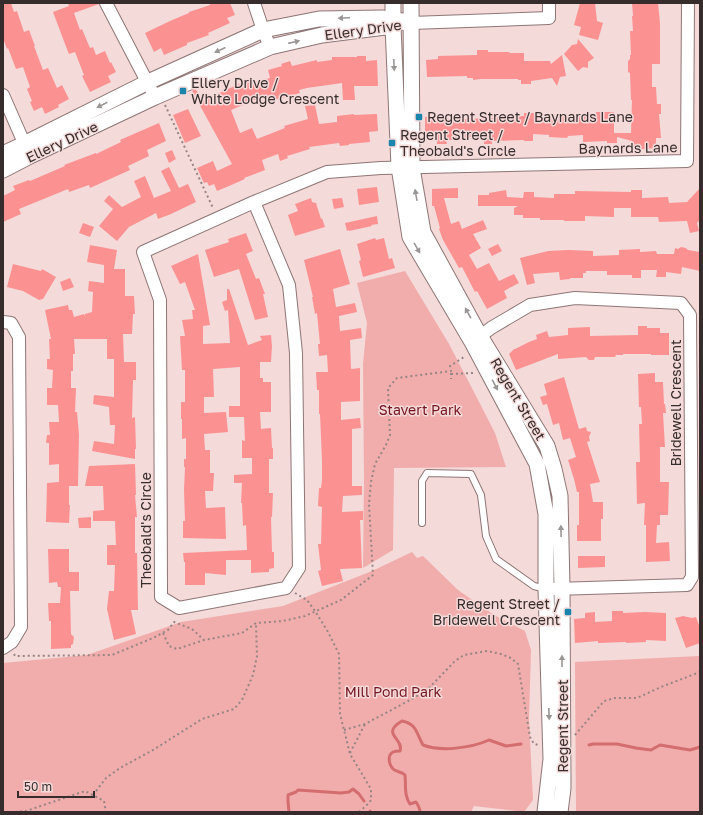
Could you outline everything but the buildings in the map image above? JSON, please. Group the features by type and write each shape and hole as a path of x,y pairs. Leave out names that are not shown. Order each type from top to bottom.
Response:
{"street":[{"path":"106,3 148,82 158,96"},
{"path":"254,3 270,47"},
{"name":"Regent Street","path":"393,3 393,22 405,167 422,232 537,464 546,514 546,589 551,759 545,812"},
{"name":"Regent Street","path":"405,167 411,3"},
{"path":"411,23 549,18 549,3"},
{"name":"Baynards Lane","path":"405,167 688,161 688,3"},
{"name":"Ellery Drive","path":"3,170 27,150 148,82 263,30 319,19 382,18 393,22"},
{"name":"Ellery Drive","path":"3,154 27,150 158,96 270,47 322,35 393,22 411,23"},
{"path":"3,95 27,150"},
{"name":"Theobald's Circle","path":"293,578 286,588 180,608 161,597 160,300 142,252 254,202 327,172 405,167"},
{"path":"254,202 289,285 296,353 299,568 293,578"},
{"name":"Bridewell Crescent","path":"476,339 491,328 530,305 575,298 681,303 690,315 692,577 687,585 546,589"},
{"path":"3,322 11,323 19,337 21,627 12,642 6,646"},
{"name":"Regent Street","path":"476,339 547,446 560,496 563,788 560,812"}],"lane":[{"path":"422,523 422,481 427,473 470,474 480,495 486,536 496,559 534,586 546,589"}],"path":[{"path":"158,96 218,218"},
{"path":"451,379 450,366 464,357"},
{"path":"163,633 169,646 177,649 204,640 242,633 256,623 283,621 305,616 341,600 374,575 369,504 371,482 375,464 390,435 388,388 397,378 451,373 473,373"},
{"path":"293,578 293,592 307,600 328,632 339,654 340,714 350,754 370,789 371,800 359,812"},
{"path":"6,646 15,656 112,655 163,633 168,630 174,622 192,629 204,640"},
{"path":"93,795 106,778 120,768 153,750 202,719 234,709 242,700 253,675 257,656 256,623"},
{"path":"344,730 365,724 412,699 428,689 455,661 464,655 487,651 511,658 518,664 530,737 534,744 541,746"},
{"path":"575,735 604,701 615,698 638,698 696,672 700,672"},
{"path":"350,754 365,724"},
{"path":"15,812 26,811 85,791 104,801 106,812"}],"green space":[{"name":"Stavert Park","path":"405,271 449,344 475,394 495,433 506,467 394,468 393,550 363,568 363,364 367,323 357,283"},
{"name":"Mill Pond Park","path":"412,552 417,558 423,556 458,590 494,615 525,631 531,650 529,719 533,800 524,812 474,806 471,812 3,812 3,663 87,655 181,622 283,606 372,571"},
{"path":"700,656 700,812 576,812 575,662"}],"waterway":[{"path":"420,812 416,802 410,804 408,801 405,775 393,769 390,763 389,758 391,753 400,751 399,743 393,733 393,729 396,725 402,721 411,724 416,730 423,745 430,747 447,749 465,747 489,740 506,746 521,744"},
{"path":"589,745 617,744 651,750 660,745 690,750 700,747"},
{"path":"289,812 288,795 298,790 341,793 349,792 353,789 364,801"}],"place":[{"name":"Ellery Drive / White Lodge Crescent","path":"183,91"},
{"name":"Regent Street / Baynards Lane","path":"419,117"},
{"name":"Regent Street / Theobald's Circle","path":"392,143"},
{"name":"Regent Street / Bridewell Crescent","path":"568,612"}]}
